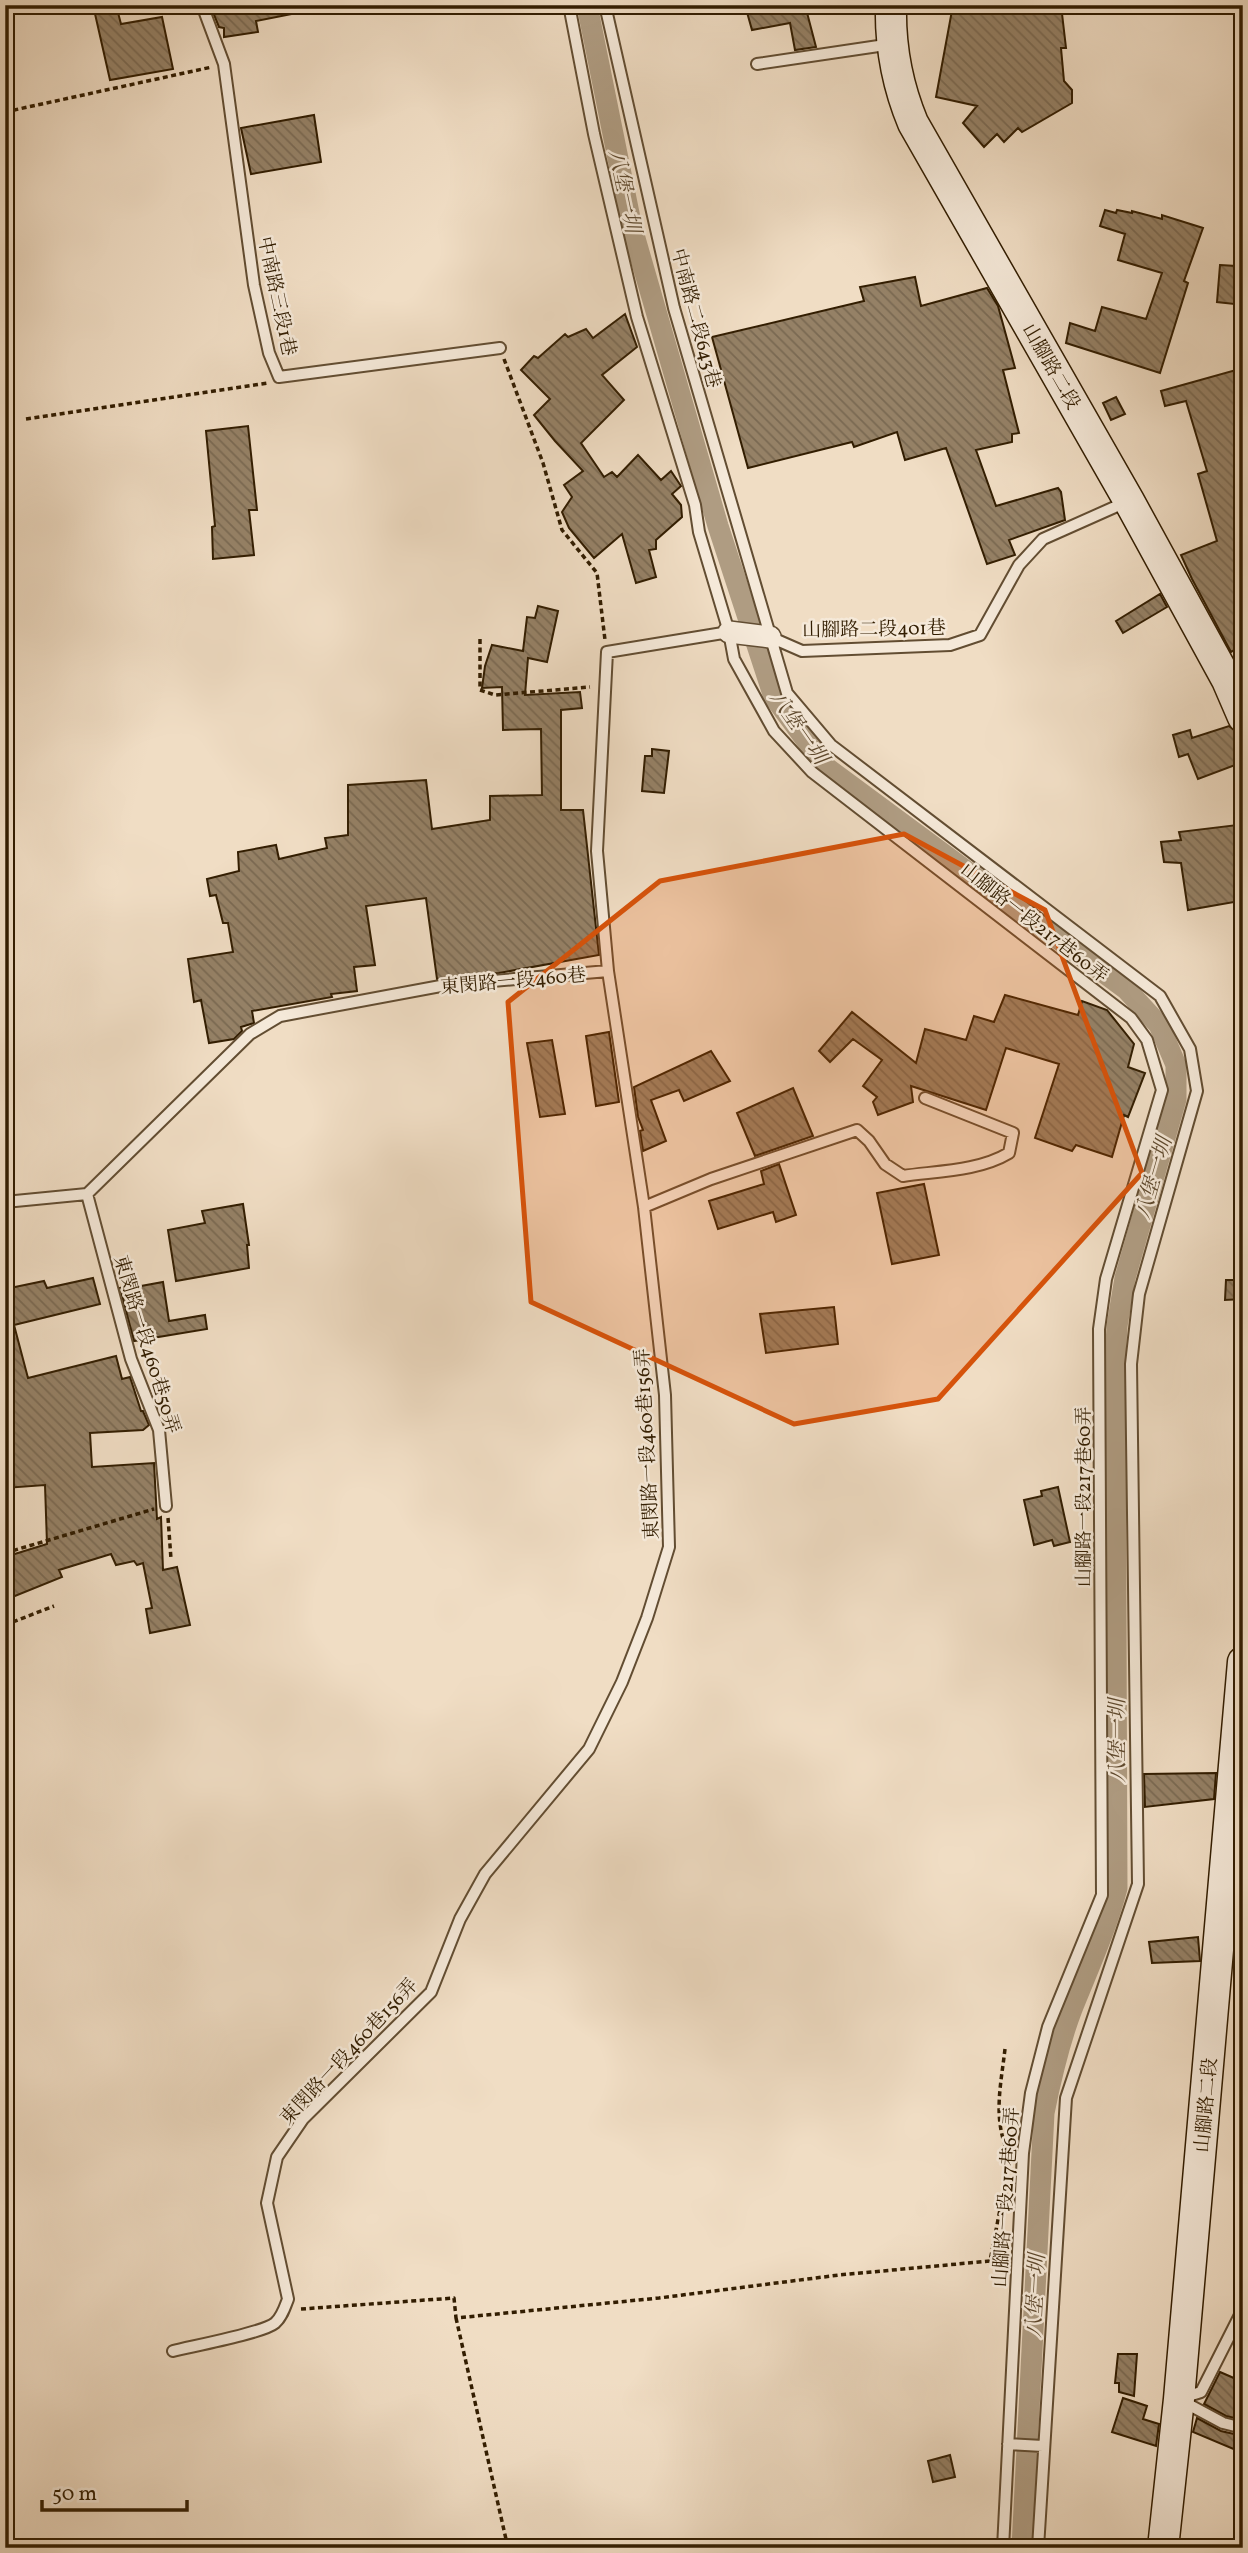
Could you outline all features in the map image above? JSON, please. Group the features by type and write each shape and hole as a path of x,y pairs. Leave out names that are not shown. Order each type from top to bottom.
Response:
{"main road":[{"name":"山腳路二段","path":"891,5 903,99 913,123 1129,501 1227,680 1243,718"},
{"name":"山腳路二段","path":"1163,2548 1179,2399 1243,1662"}],"street":[{"path":"729,632 770,637"}],"lane":[{"name":"中南路三段1巷","path":"202,5 224,65 254,285 269,353 279,377 500,348"},
{"name":"山腳路一段217巷60弄","path":"569,5 594,134 637,317 695,505 699,532 729,632 734,659 774,731 812,772 1131,1018 1147,1040 1162,1090 1106,1279 1099,1329 1102,1895 1048,2027 1031,2093 1021,2183 1003,2548"},
{"name":"中南路二段643巷","path":"605,5 674,308 787,693 831,745 1160,996 1190,1049 1197,1091 1139,1294 1132,1352 1138,1884 1066,2098 1038,2548"},
{"path":"757,64 894,43"},
{"name":"山腳路二段401巷","path":"770,637 802,651 950,645 980,635 1019,565 1044,540 1129,501"},
{"path":"607,652 729,632"},
{"name":"東閔路一段460巷","path":"87,1194 250,1034 280,1016 446,985 608,971 597,851 607,652"},
{"name":"東閔路一段460巷156弄","path":"284,2311 288,2299 267,2203 277,2157 303,2119 431,1992 460,1919 485,1874 589,1749 622,1682 647,1618 670,1547 665,1395 644,1207 608,971"},
{"path":"644,1207 711,1179 857,1130 869,1141 884,1164 902,1176 976,1166 998,1160 1009,1153 1013,1133 925,1098"},
{"path":"5,1202 87,1194"},
{"name":"東閔路一段460巷50弄","path":"87,1194 131,1359 159,1430 166,1506"},
{"path":"1179,2399 1201,2392 1243,2309"},
{"path":"173,2351 275,2324 284,2311"},
{"path":"1179,2399 1223,2423 1243,2428"},
{"path":"1008,2444 1044,2446"}],"path":[{"path":"5,112 224,65"},
{"path":"500,348 543,463 562,530 597,573 607,652"},
{"path":"26,419 264,384 279,377"},
{"path":"480,639 480,690 495,695 606,686"},
{"path":"5,1553 166,1506 172,1559"},
{"path":"5,1625 54,1606"},
{"path":"457,2318 659,2298 839,2275 990,2261 1003,2194 1021,2183 1002,2137 998,2113 1005,2049"},
{"path":"284,2311 454,2298 508,2548"}],"highlighted area":[{"path":"904,834 1045,910 1142,1173 938,1399 794,1424 531,1302 508,1002 660,881"}],"building":[{"path":"93,5 116,5 121,24 162,17 173,69 110,80"},
{"path":"210,5 296,5 297,13 256,21 258,32 224,37 224,28 219,27"},
{"path":"745,5 805,5 816,47 795,50 790,23 752,30"},
{"path":"953,5 1061,5 1066,48 1061,48 1064,81 1072,90 1072,103 1022,132 1018,128 1004,142 997,134 984,147 963,123 977,106 936,97"},
{"path":"314,115 321,162 251,174 241,128"},
{"path":"1105,210 1116,213 1117,210 1132,211 1162,219 1162,215 1203,228 1184,281 1188,283 1160,373 1066,343 1070,323 1095,331 1102,307 1146,319 1162,273 1118,260 1125,234 1100,226"},
{"path":"1220,265 1236,266 1234,304 1217,302"},
{"path":"915,277 921,306 987,288 998,306 1015,368 1003,370 1019,433 1012,434 1012,442 976,450 996,506 1058,488 1061,492 1065,520 1009,540 1015,555 987,564 946,448 905,460 897,432 854,447 852,442 748,468 712,337 864,301 860,287"},
{"path":"625,314 637,347 602,375 624,400 581,443 604,477 612,472 617,477 638,455 661,480 671,471 681,486 672,494 681,505 682,517 656,540 656,549 649,550 656,577 636,583 622,534 594,558 569,528 562,512 572,497 564,485 583,471 534,415 550,399 521,370 534,356 538,358 565,334 568,337 586,329 593,338"},
{"path":"1243,368 1243,644 1231,652 1181,555 1217,541 1198,474 1207,471 1186,401 1165,406 1161,391"},
{"path":"1116,397 1125,414 1111,420 1103,403"},
{"path":"248,426 257,510 249,510 254,555 213,559 212,527 215,526 206,431"},
{"path":"1160,594 1167,607 1123,633 1116,621"},
{"path":"538,606 558,611 547,662 528,658 525,695 580,692 582,708 561,710 561,810 583,810 599,955 499,973 437,979 426,898 366,906 375,965 354,967 357,991 252,1011 254,1023 241,1027 242,1031 234,1039 209,1043 201,1000 194,1002 188,959 233,952 228,923 223,923 216,895 210,896 207,879 239,871 238,852 276,845 279,859 327,848 325,838 348,835 348,785 426,780 432,829 490,820 490,796 542,795 541,729 503,730 502,687 482,688 492,645 523,651 527,617 535,618"},
{"path":"1229,726 1239,734 1243,742 1243,762 1198,779 1188,754 1179,757 1173,735 1190,730 1192,738"},
{"path":"652,749 669,751 664,793 642,791 645,756 652,756"},
{"path":"1237,825 1240,855 1234,856 1240,901 1188,910 1181,863 1164,862 1161,842 1181,840 1179,832"},
{"path":"1005,995 1078,1015 1082,1001 1107,1010 1134,1044 1128,1067 1145,1073 1128,1117 1124,1115 1112,1157 1076,1145 1072,1151 1035,1138 1059,1064 1006,1048 986,1110 911,1086 913,1102 878,1115 873,1102 877,1097 863,1086 882,1060 853,1039 830,1062 819,1051 852,1012 916,1063 925,1029 966,1040 974,1016 994,1022"},
{"path":"609,1032 619,1102 596,1106 586,1036"},
{"path":"552,1040 565,1114 540,1117 527,1043"},
{"path":"711,1051 730,1081 684,1101 679,1090 651,1100 666,1141 643,1151 640,1131 643,1130 638,1117 634,1087"},
{"path":"793,1088 813,1136 755,1156 737,1113"},
{"path":"779,1164 796,1215 776,1222 773,1212 718,1229 709,1201 764,1184 761,1171"},
{"path":"924,1184 939,1255 892,1264 877,1193"},
{"path":"243,1204 249,1245 249,1268 176,1281 168,1230 205,1223 202,1211"},
{"path":"93,1278 100,1304 14,1325 28,1378 116,1356 122,1379 130,1377 141,1411 149,1425 143,1430 90,1433 92,1467 154,1463 157,1519 161,1517 163,1570 177,1567 190,1625 150,1633 146,1609 152,1608 143,1563 137,1565 134,1561 116,1565 111,1554 59,1570 62,1577 5,1600 5,1557 47,1544 45,1485 5,1488 5,1289 44,1281 47,1288"},
{"path":"1226,1280 1243,1280 1243,1299 1225,1300"},
{"path":"163,1282 169,1321 205,1315 207,1329 134,1341 120,1288"},
{"path":"834,1307 838,1344 766,1353 760,1314"},
{"path":"1058,1487 1070,1542 1054,1546 1052,1540 1034,1545 1024,1500 1042,1496 1041,1491"},
{"path":"1216,1773 1214,1799 1145,1807 1144,1774"},
{"path":"1198,1937 1200,1961 1152,1963 1149,1942"},
{"path":"1118,2354 1137,2354 1134,2396 1119,2392 1119,2383 1115,2383"},
{"path":"1220,2372 1243,2382 1243,2420 1226,2416 1204,2404"},
{"path":"1123,2398 1147,2406 1143,2419 1159,2424 1156,2446 1112,2432"},
{"path":"1197,2418 1221,2431 1243,2436 1243,2453 1193,2432"},
{"path":"950,2455 955,2477 933,2482 928,2461"}],"waterway":[{"name":"八堡一圳","path":"587,5 632,228 718,526 774,697 827,768 1126,989 1159,1025 1176,1065 1176,1099 1125,1278 1117,1326 1117,1888 1063,2035 1044,2113 1022,2548"}]}
